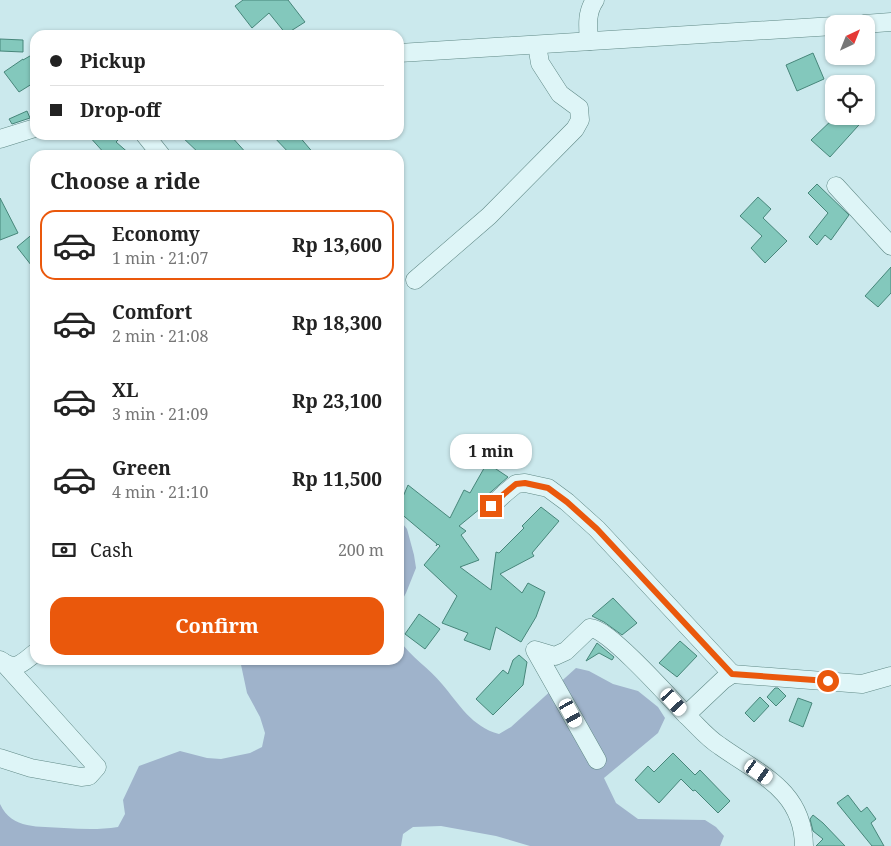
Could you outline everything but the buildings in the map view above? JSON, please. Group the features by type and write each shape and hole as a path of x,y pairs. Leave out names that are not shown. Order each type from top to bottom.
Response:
{"street":[{"path":"589,41 588,20 590,9 595,0"},
{"path":"875,23 891,22"},
{"path":"404,53 825,27"},
{"path":"415,280 489,216 575,129 580,120 580,108 560,94 540,63 537,45"},
{"path":"0,139 30,130"},
{"path":"149,140 157,150"},
{"path":"836,186 891,246"},
{"path":"491,506 516,484 525,483 548,488 597,529 732,674"},
{"path":"597,760 535,650 556,656 566,651 590,628 599,629 628,655 718,745 768,779 787,796 797,811 804,830 804,846"},
{"path":"2,661 17,666 30,656"},
{"path":"0,758 31,768 81,777 89,776 98,767 2,661"},
{"path":"686,715 732,674 862,684 891,676"}],"shaded area":[{"path":"404,525 407,529 416,568 404,597"},
{"path":"404,646 437,678 467,714 489,731 499,734 511,727 576,668 589,671 613,684 638,691 658,707 665,718 658,733 604,778 616,803 638,819 705,820 716,827 724,836 720,846 530,846 496,836 441,826 413,827 403,834 401,846 0,846 0,804 12,818 27,825 84,829 118,827 125,814 123,800 139,766 180,751 207,758 221,759 250,753 262,747 265,733 260,717 247,693 241,665 404,665"}],"route":[{"path":"491,506 516,484 525,483 548,488 597,529 732,674 828,681"}]}
